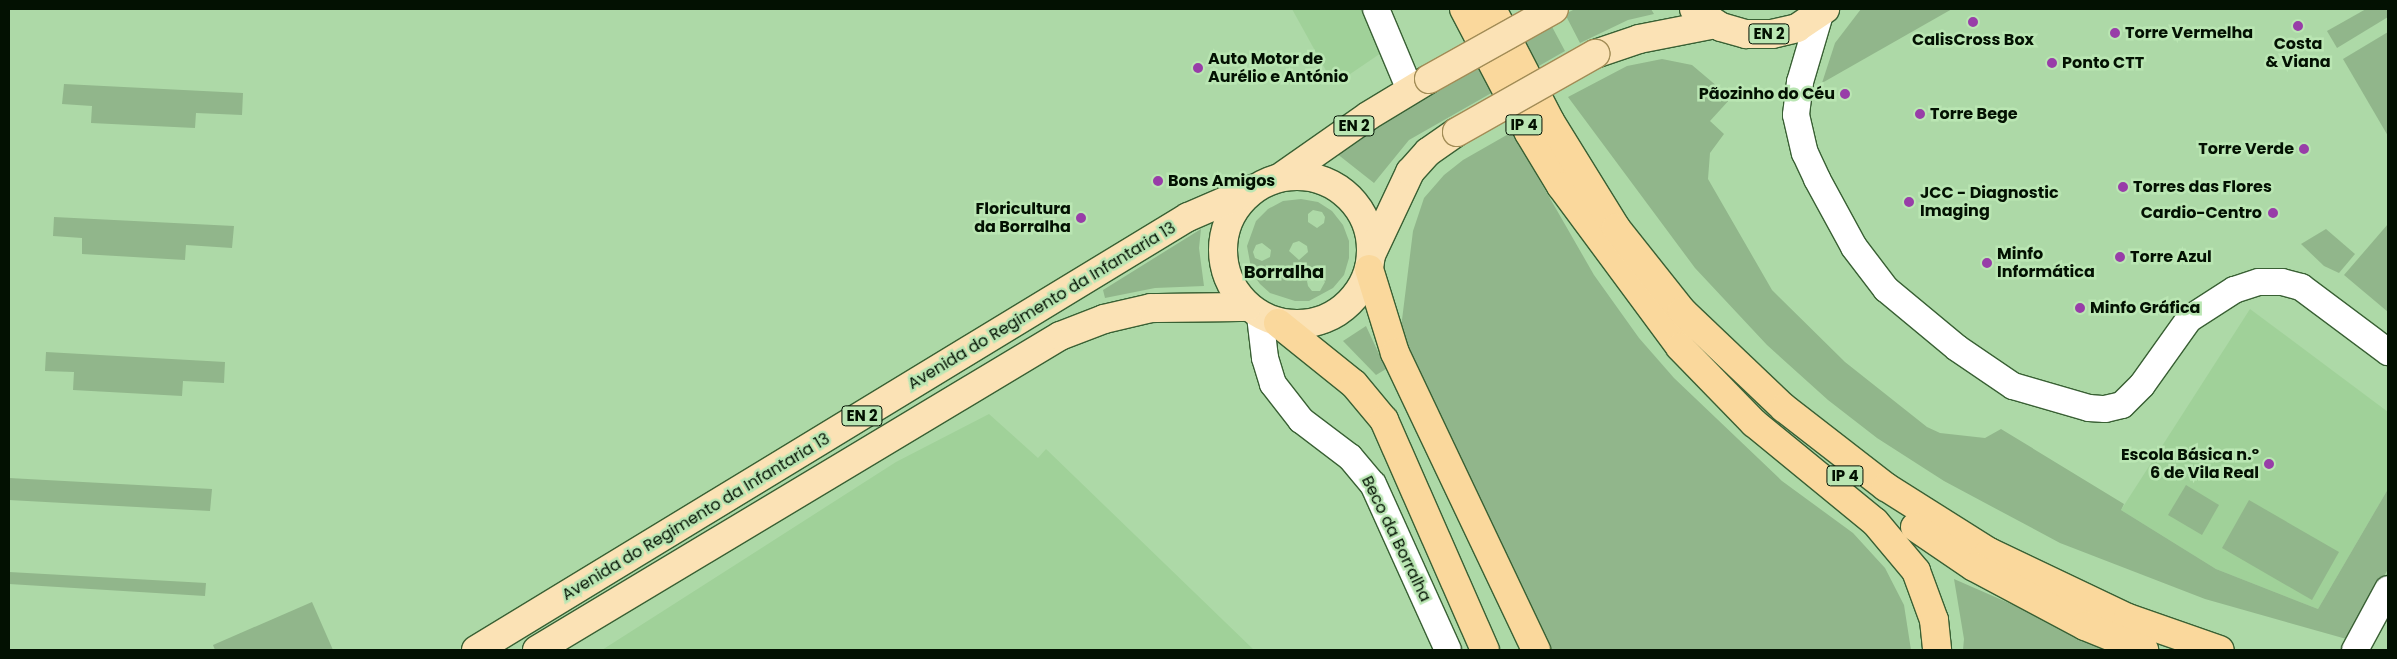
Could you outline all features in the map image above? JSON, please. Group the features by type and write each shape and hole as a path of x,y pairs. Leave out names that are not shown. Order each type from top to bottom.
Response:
{"highway":[{"name":"IP 4","path":"1464,9 1528,133 1561,186 1598,234 1709,359 1806,447 1974,567 2085,626 2144,650"},
{"name":"IP 4","path":"1492,9 1550,121 1616,228 1682,311 1784,408 1886,487 1989,552 2128,618 2220,650"},
{"path":"1598,234 1680,347 1729,401 1854,504 1896,544 1916,571 1927,594 1934,620 1937,650"},
{"path":"1370,262 1394,353 1536,650"},
{"path":"1262,315 1354,384 1384,420 1484,650"}],"main road":[{"name":"EN 2","path":"1554,9 1368,116 1282,177 1253,189 1237,205 1226,224 1222,246 1224,268 1233,289 1262,315 1302,326 1325,320 1345,308 1360,290 1370,262 1410,172 1428,152 1457,132 1596,54 1638,39 1716,24"},
{"name":"EN 2","path":"1694,9 1716,24 1746,34 1772,34 1797,28 1823,12"},
{"name":"EN 2","path":"1282,177 1304,176 1326,181 1345,194 1360,211 1369,232 1370,262"},
{"name":"Avenida do Regimento da Infantaria 13","path":"476,650 1188,217 1253,189"},
{"name":"Avenida do Regimento da Infantaria 13","path":"537,650 1060,336 1104,319 1151,308 1262,315"}],"street":[{"path":"1376,9 1420,85"},
{"path":"1823,12 1800,82 1796,115 1805,153 1818,179 1854,247 1886,289 1957,348 2013,386 2089,408 2105,409 2122,405 2139,390 2189,319 2234,290 2259,282 2282,282 2301,287 2388,352"},
{"name":"Beco da Borralha","path":"1262,315 1265,358 1272,384 1301,420 1350,457 1373,484 1448,650"},
{"path":"2355,650 2388,589"}],"shaded area":[{"path":"1292,9 1368,9 1381,53 1334,85"},
{"path":"1575,9 1651,9 1654,14 1628,20 1580,43 1565,14"},
{"path":"1861,9 1952,9 1822,83 1835,43"},
{"path":"2366,9 2388,9 2388,17 2337,48 2327,31"},
{"path":"1550,23 1565,51 1409,140 1374,183 1336,153 1380,123"},
{"path":"2388,32 2388,136 2343,59"},
{"path":"1662,59 1692,65 1731,98 1710,121 1724,134 1710,153 1708,179 1772,290 1845,362 1927,427 1940,433 1985,438 2001,429 2124,504 2121,510 2216,569 2318,609 2388,489 2388,569 2350,640 2205,599 2060,543 1944,481 1877,438 1828,400 1767,345 1695,268 1568,97 1627,66"},
{"path":"64,84 243,93 242,115 196,113 195,128 91,123 92,106 62,104"},
{"path":"1512,132 1594,275 1639,338 1674,378 1782,481 1853,533 1885,568 1904,605 1911,650 1547,650 1412,368 1401,328 1413,231 1424,198 1444,175 1463,160"},
{"path":"1301,199 1318,202 1332,211 1343,225 1349,241 1349,258 1344,275 1333,288 1309,301 1295,301 1270,293 1252,273 1247,246 1256,221 1268,209 1283,201","holes":["1313,210 1322,212 1325,217 1324,223 1317,228 1308,222 1308,214","1299,241 1307,246 1308,252 1299,260 1289,251 1293,243","1262,243 1271,250 1270,257 1262,261 1255,258 1253,252 1256,245","1314,274 1320,275 1325,282 1320,291 1312,291 1307,281"]},
{"path":"54,217 234,226 232,248 186,245 185,260 82,254 82,238 53,236"},
{"path":"2388,224 2388,312 2344,275"},
{"path":"1201,229 1199,248 1204,286 1155,288 1105,298 1103,290"},
{"path":"2326,229 2355,254 2339,273 2324,266 2301,244"},
{"name":"Escola Básica n.º 6 de Vila Real","path":"2250,309 2388,412 2388,489 2318,609 2216,569 2121,510"},
{"path":"1366,326 1386,369 1376,375 1343,341"},
{"path":"46,352 225,362 224,383 183,381 182,396 73,390 74,372 45,371"},
{"path":"989,414 1038,458 1046,449 1254,650 602,650 896,462"},
{"path":"9,478 212,489 210,511 9,500"},
{"path":"2186,485 2219,505 2202,535 2168,515"},
{"path":"2249,500 2339,552 2312,600 2222,548"},
{"path":"9,572 206,583 205,596 9,584"},
{"path":"1954,579 2116,650 1963,650 1964,639"},
{"path":"312,602 333,650 215,650 213,645"}],"place":[{"name":"CalisCross Box","path":"1973,22"},
{"name":"Costa & Viana","path":"2298,26"},
{"name":"Torre Vermelha","path":"2115,33"},
{"name":"Ponto CTT","path":"2052,63"},
{"name":"Auto Motor de Aurélio e António","path":"1198,68"},
{"name":"Pãozinho do Céu","path":"1845,94"},
{"name":"Torre Bege","path":"1920,114"},
{"name":"Torre Verde","path":"2304,149"},
{"name":"Bons Amigos","path":"1158,181"},
{"name":"Torres das Flores","path":"2123,187"},
{"name":"JCC - Diagnostic Imaging","path":"1909,202"},
{"name":"Cardio-Centro","path":"2273,213"},
{"name":"Floricultura da Borralha","path":"1081,218"},
{"name":"Torre Azul","path":"2120,257"},
{"name":"Minfo Informática","path":"1987,263"},
{"name":"Minfo Gráfica","path":"2080,308"},
{"name":"Escola Básica n.º 6 de Vila Real","path":"2269,464"}],"district":[{"name":"Borralha","path":"1284,272"}]}
